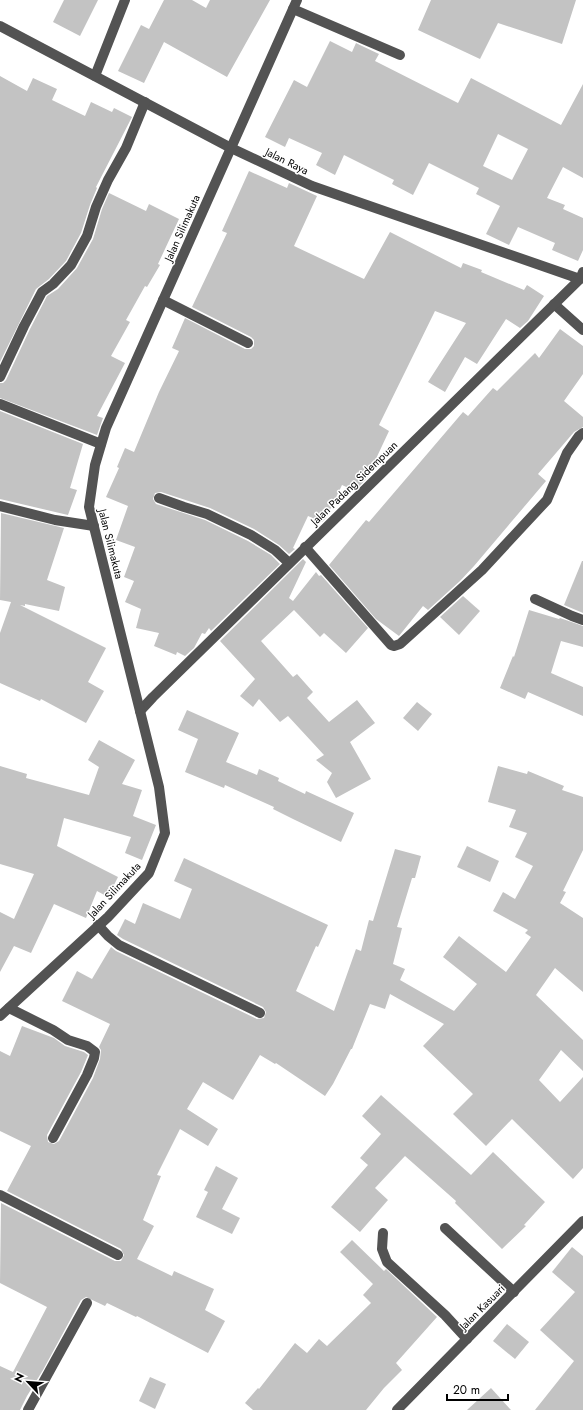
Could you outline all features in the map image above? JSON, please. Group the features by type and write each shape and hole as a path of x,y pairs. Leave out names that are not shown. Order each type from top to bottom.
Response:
{"street":[{"path":"95,76 125,0"},
{"path":"295,4 400,55"},
{"name":"Jalan Silimakuta","path":"0,1016 108,917 149,873 165,833 159,787 89,506 95,465 106,428 295,4"},
{"name":"Jalan Raya","path":"0,26 231,148 312,186 581,276"},
{"path":"0,377 42,292 54,284 71,265 87,236 96,207 108,180 126,148 144,102"},
{"name":"Jalan Padang Sidempuan","path":"140,711 581,276"},
{"path":"163,300 248,343"},
{"path":"554,304 583,330"},
{"path":"0,404 101,444"},
{"path":"305,547 391,645 394,646 400,644 482,570 547,500 567,453 579,436 583,433"},
{"path":"159,498 207,514 245,532 275,550 289,563"},
{"path":"0,506 55,520 94,526"},
{"path":"535,599 583,620"},
{"path":"98,925 118,945 260,1014"},
{"path":"9,1008 53,1030 68,1040 87,1046 95,1052 87,1075 53,1138"},
{"path":"0,1195 118,1255"},
{"name":"Jalan Kasuari","path":"397,1410 583,1222"},
{"path":"445,1228 514,1292"},
{"path":"384,1233 382,1249 387,1262 445,1316 467,1339"},
{"path":"28,1410 87,1303"}],"building":[{"path":"64,0 98,0 80,36 53,22"},
{"path":"164,0 192,0 206,8 210,0 270,0 227,77 164,42 144,83 118,71 141,25 149,29"},
{"path":"431,0 576,0 562,44 498,23 480,59 418,30"},
{"path":"330,41 352,52 356,43 379,54 375,61 458,103 471,78 561,125 583,84 583,178 563,167 547,198 565,205 563,209 583,218 583,250 578,261 552,250 555,243 518,227 509,245 486,234 500,206 476,194 479,188 429,163 413,195 392,184 394,180 344,155 335,175 316,165 322,153 289,138 285,147 265,137 294,80 307,87","holes":["498,134 528,149 512,180 483,166"]},
{"path":"0,76 27,91 33,78 57,89 52,100 85,116 91,102 112,112 114,108 132,117 96,187 97,188 81,233 66,261 49,279 36,289 0,362"},
{"path":"249,171 287,188 289,183 317,196 294,246 364,279 390,232 461,268 463,263 482,270 481,272 524,290 527,285 544,296 528,321 520,328 506,319 477,364 465,357 445,392 428,382 466,323 435,311 379,425 389,431 367,478 355,491 342,485 326,518 322,522 308,516 293,548 295,549 289,554 279,545 254,529 210,508 161,492 155,493 153,499 156,504 205,520 248,541 271,555 280,564 211,631 209,628 205,634 202,633 194,648 185,656 177,652 176,655 154,646 159,633 136,628 141,609 125,602 134,581 124,577 135,547 116,540 128,506 106,497 119,468 117,467 125,448 134,452 159,392 179,351 172,348 185,318 245,349 251,349 254,346 254,340 251,337 192,307 227,233 222,231"},
{"path":"109,193 146,211 149,204 179,219 158,264 160,265 147,287 145,286 126,320 130,322 111,356 125,363 97,416 103,418 97,435 0,398 0,383 3,383 6,380 47,296 58,289 77,268 93,239 102,209"},
{"path":"560,329 583,346 583,374 564,401 583,417 583,427 574,432 538,474 546,481 474,566 428,610 423,606 399,636 376,619 329,565 366,520 369,522 463,412 468,416 493,388 497,391 535,353 539,358"},
{"path":"0,411 83,444 70,488 77,490 68,515 0,499"},
{"path":"1,513 64,528 47,580 65,587 59,611 25,604 25,606 20,605 106,648 88,682 104,691 86,723 41,699 40,701 0,683 0,633 11,602 0,600"},
{"path":"303,559 306,562 289,598 293,601 316,572 319,576 321,575 368,628 346,653 324,633 320,637 294,610 261,641 293,677 297,674 313,692 307,698 329,722 357,700 375,723 350,742 371,779 336,798 327,782 332,773 316,760 324,755 288,716 280,722 259,699 253,707 240,696 255,679 220,641"},
{"path":"583,561 583,613 564,605"},
{"path":"463,596 480,611 459,635 440,617"},
{"path":"529,610 583,626 583,647 561,641 551,673 583,687 583,716 528,692 525,699 500,688 513,656 514,657"},
{"path":"417,702 432,714 418,731 403,718"},
{"path":"187,710 239,733 226,762 257,775 259,769 279,778 278,781 305,794 306,791 354,813 341,842 273,809 274,807 225,785 224,788 185,772 198,739 178,730"},
{"path":"99,740 135,760 122,784 142,790 133,816 156,825 142,860 125,853 131,837 64,818 57,846 118,877 108,897 97,891 86,918 54,904 31,953 14,946 0,972 0,912 14,919 34,874 0,864 0,766 27,774 26,778 89,795 99,767 88,760"},
{"path":"498,766 527,774 528,771 564,786 562,790 583,797 583,850 563,891 566,892 560,903 583,918 583,992 555,968 536,995 583,1040 583,1071 561,1050 539,1080 560,1102 583,1077 583,1168 573,1179 512,1119 486,1146 453,1114 473,1094 423,1046 444,1024 390,994 385,1009 370,1004 352,1049 325,1096 276,1063 275,1064 260,1055 233,1100 203,1082 187,1109 218,1129 208,1146 180,1129 157,1175 161,1176 143,1220 154,1226 137,1259 172,1276 174,1271 214,1289 205,1310 225,1321 208,1353 137,1316 136,1317 107,1303 105,1306 86,1297 81,1300 20,1410 0,1410 0,1366 13,1372 47,1307 0,1283 1,1203 115,1261 121,1261 124,1255 121,1249 7,1191 31,1146 0,1131 0,1051 10,1056 22,1026 54,1038 65,1046 84,1052 88,1055 81,1072 47,1135 48,1142 54,1144 59,1141 93,1078 100,1059 101,1050 99,1047 110,1024 62,1001 77,971 92,979 111,947 116,951 257,1019 264,1018 266,1012 263,1007 117,935 125,919 135,924 143,903 180,919 192,889 174,881 184,858 328,925 318,947 316,946 296,991 334,1011 356,949 361,951 369,920 373,921 395,849 421,856 415,878 412,878 397,927 402,928 393,964 405,969 400,980 454,1011 477,984 443,957 459,936 506,972 531,937 525,933 528,930 493,911 503,892 515,899 533,866 515,857 527,833 509,827 516,810 488,802"},
{"path":"467,846 499,861 490,882 457,867"},
{"path":"381,1095 471,1175 493,1152 545,1202 524,1225 526,1226 502,1249 455,1203 456,1201 405,1156 375,1188 388,1200 360,1232 331,1207 368,1165 360,1158 381,1134 362,1116"},
{"path":"216,1166 238,1178 222,1209 240,1218 232,1234 196,1217 208,1192 204,1190"},
{"path":"352,1240 384,1271 386,1269 437,1317 396,1363 402,1370 384,1388 366,1410 253,1410 245,1403 258,1388 259,1389 295,1343 307,1353 319,1339 327,1346 371,1303 363,1295 373,1284 340,1252"},
{"path":"572,1247 583,1256 583,1410 535,1410 574,1361 540,1330 575,1292 552,1272"},
{"path":"507,1324 529,1342 515,1359 493,1341"},
{"path":"150,1377 166,1384 155,1409 139,1401"},
{"path":"491,1388 511,1410 467,1410"}]}
